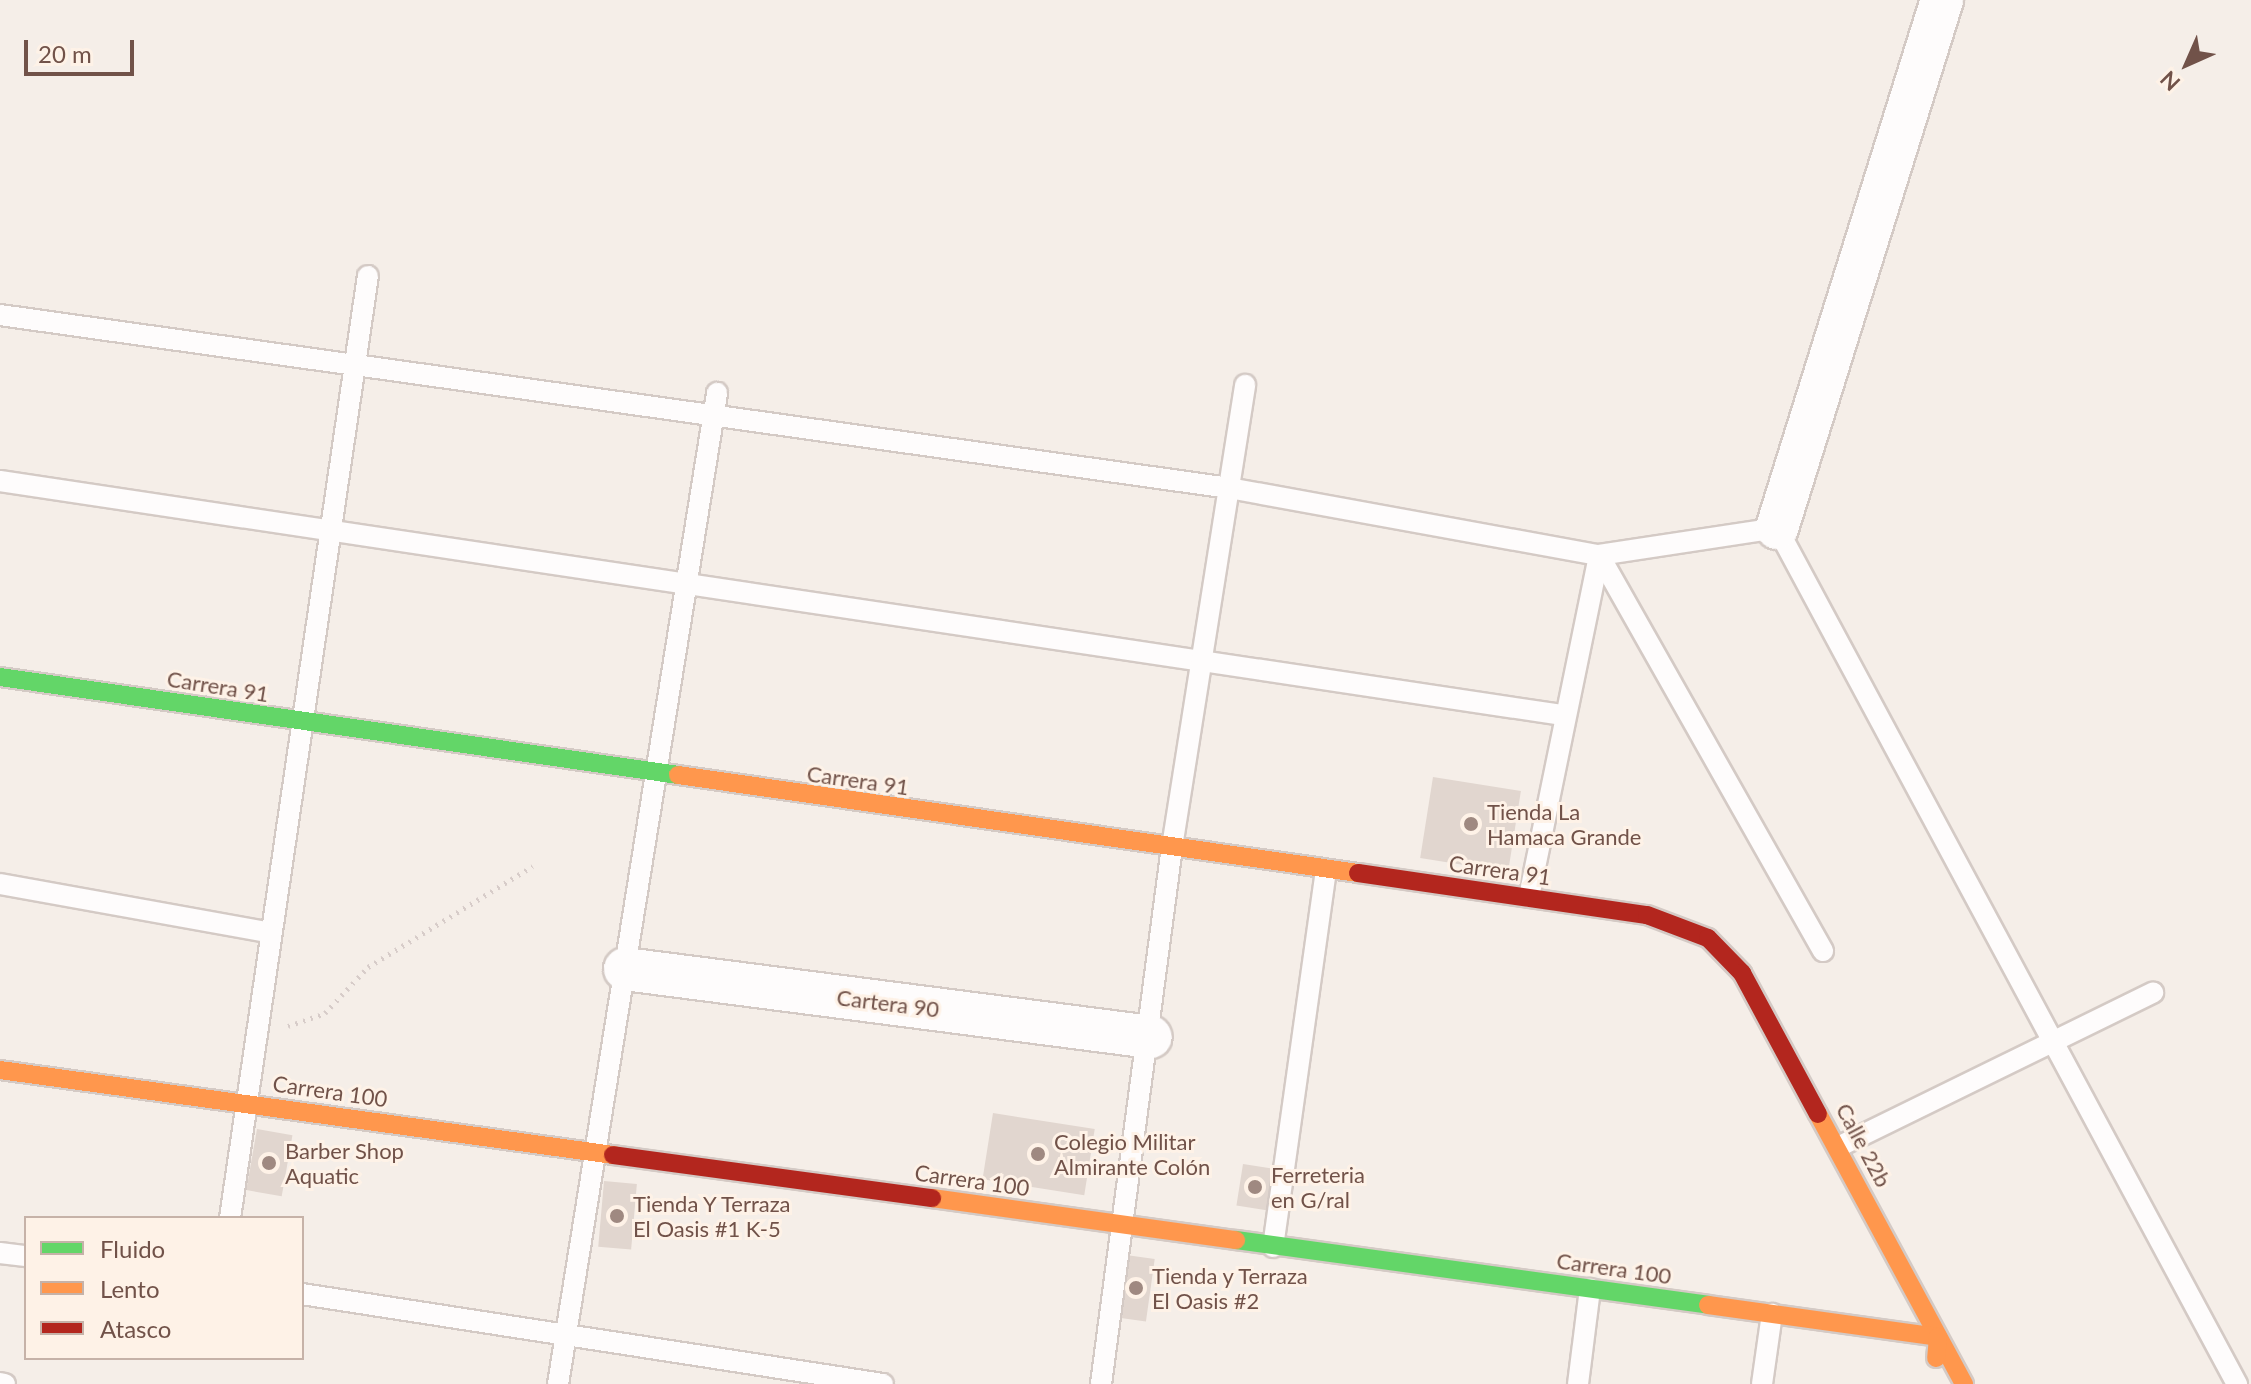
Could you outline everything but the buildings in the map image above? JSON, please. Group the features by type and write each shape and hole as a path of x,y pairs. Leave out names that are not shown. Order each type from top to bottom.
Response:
{"street":[{"path":"1777,528 1942,0"},
{"name":"Carrera 91","path":"0,677 656,777 1647,915 1708,938"},
{"name":"Calle 22b","path":"1708,938 1742,973 1964,1384"},
{"name":"Cartera 90","path":"625,969 1151,1037"},
{"name":"Carrera 100","path":"0,1070 1938,1337"},
{"path":"1933,1384 1938,1337"}],"lane":[{"path":"230,1216 368,276"},
{"path":"0,315 714,418 1229,488 1599,555 1777,528 2237,1384"},
{"path":"1101,1384 1151,1037 1172,847 1205,661 1245,385"},
{"path":"558,1384 717,393"},
{"path":"0,481 1562,715"},
{"path":"1529,897 1562,715 1599,555"},
{"path":"1599,555 1823,951"},
{"path":"1273,1247 1326,872"},
{"path":"0,884 271,933"},
{"path":"1838,1147 2153,993"},
{"path":"0,1253 24,1256"},
{"path":"1578,1384 1590,1289"},
{"path":"304,1294 883,1384"},
{"path":"1762,1384 1772,1314"}],"path":[{"path":"256,1036 325,1013 368,967 533,866"}],"traffic: fast":[{"path":"0,677 678,775"},
{"path":"1236,1240 1708,1305"}],"traffic: slow":[{"path":"678,775 1358,873"},
{"path":"0,1070 613,1155"},
{"path":"1818,1114 1964,1384"},
{"path":"932,1198 1236,1240"},
{"path":"1708,1305 1938,1337 1936,1358"}],"traffic: jam":[{"path":"1358,873 1647,915 1708,938 1742,973 1818,1114"},
{"path":"613,1155 932,1198"}],"place":[{"name":"Tienda La Hamaca Grande","path":"1471,824"},
{"name":"Colegio Militar Almirante Colón","path":"1038,1154"},
{"name":"Barber Shop Aquatic","path":"269,1163"},
{"name":"Ferreteria en G/ral","path":"1255,1187"},
{"name":"Tienda Y Terraza El Oasis #1 K-5","path":"617,1216"},
{"name":"Tienda y Terraza El Oasis #2","path":"1136,1288"}]}
